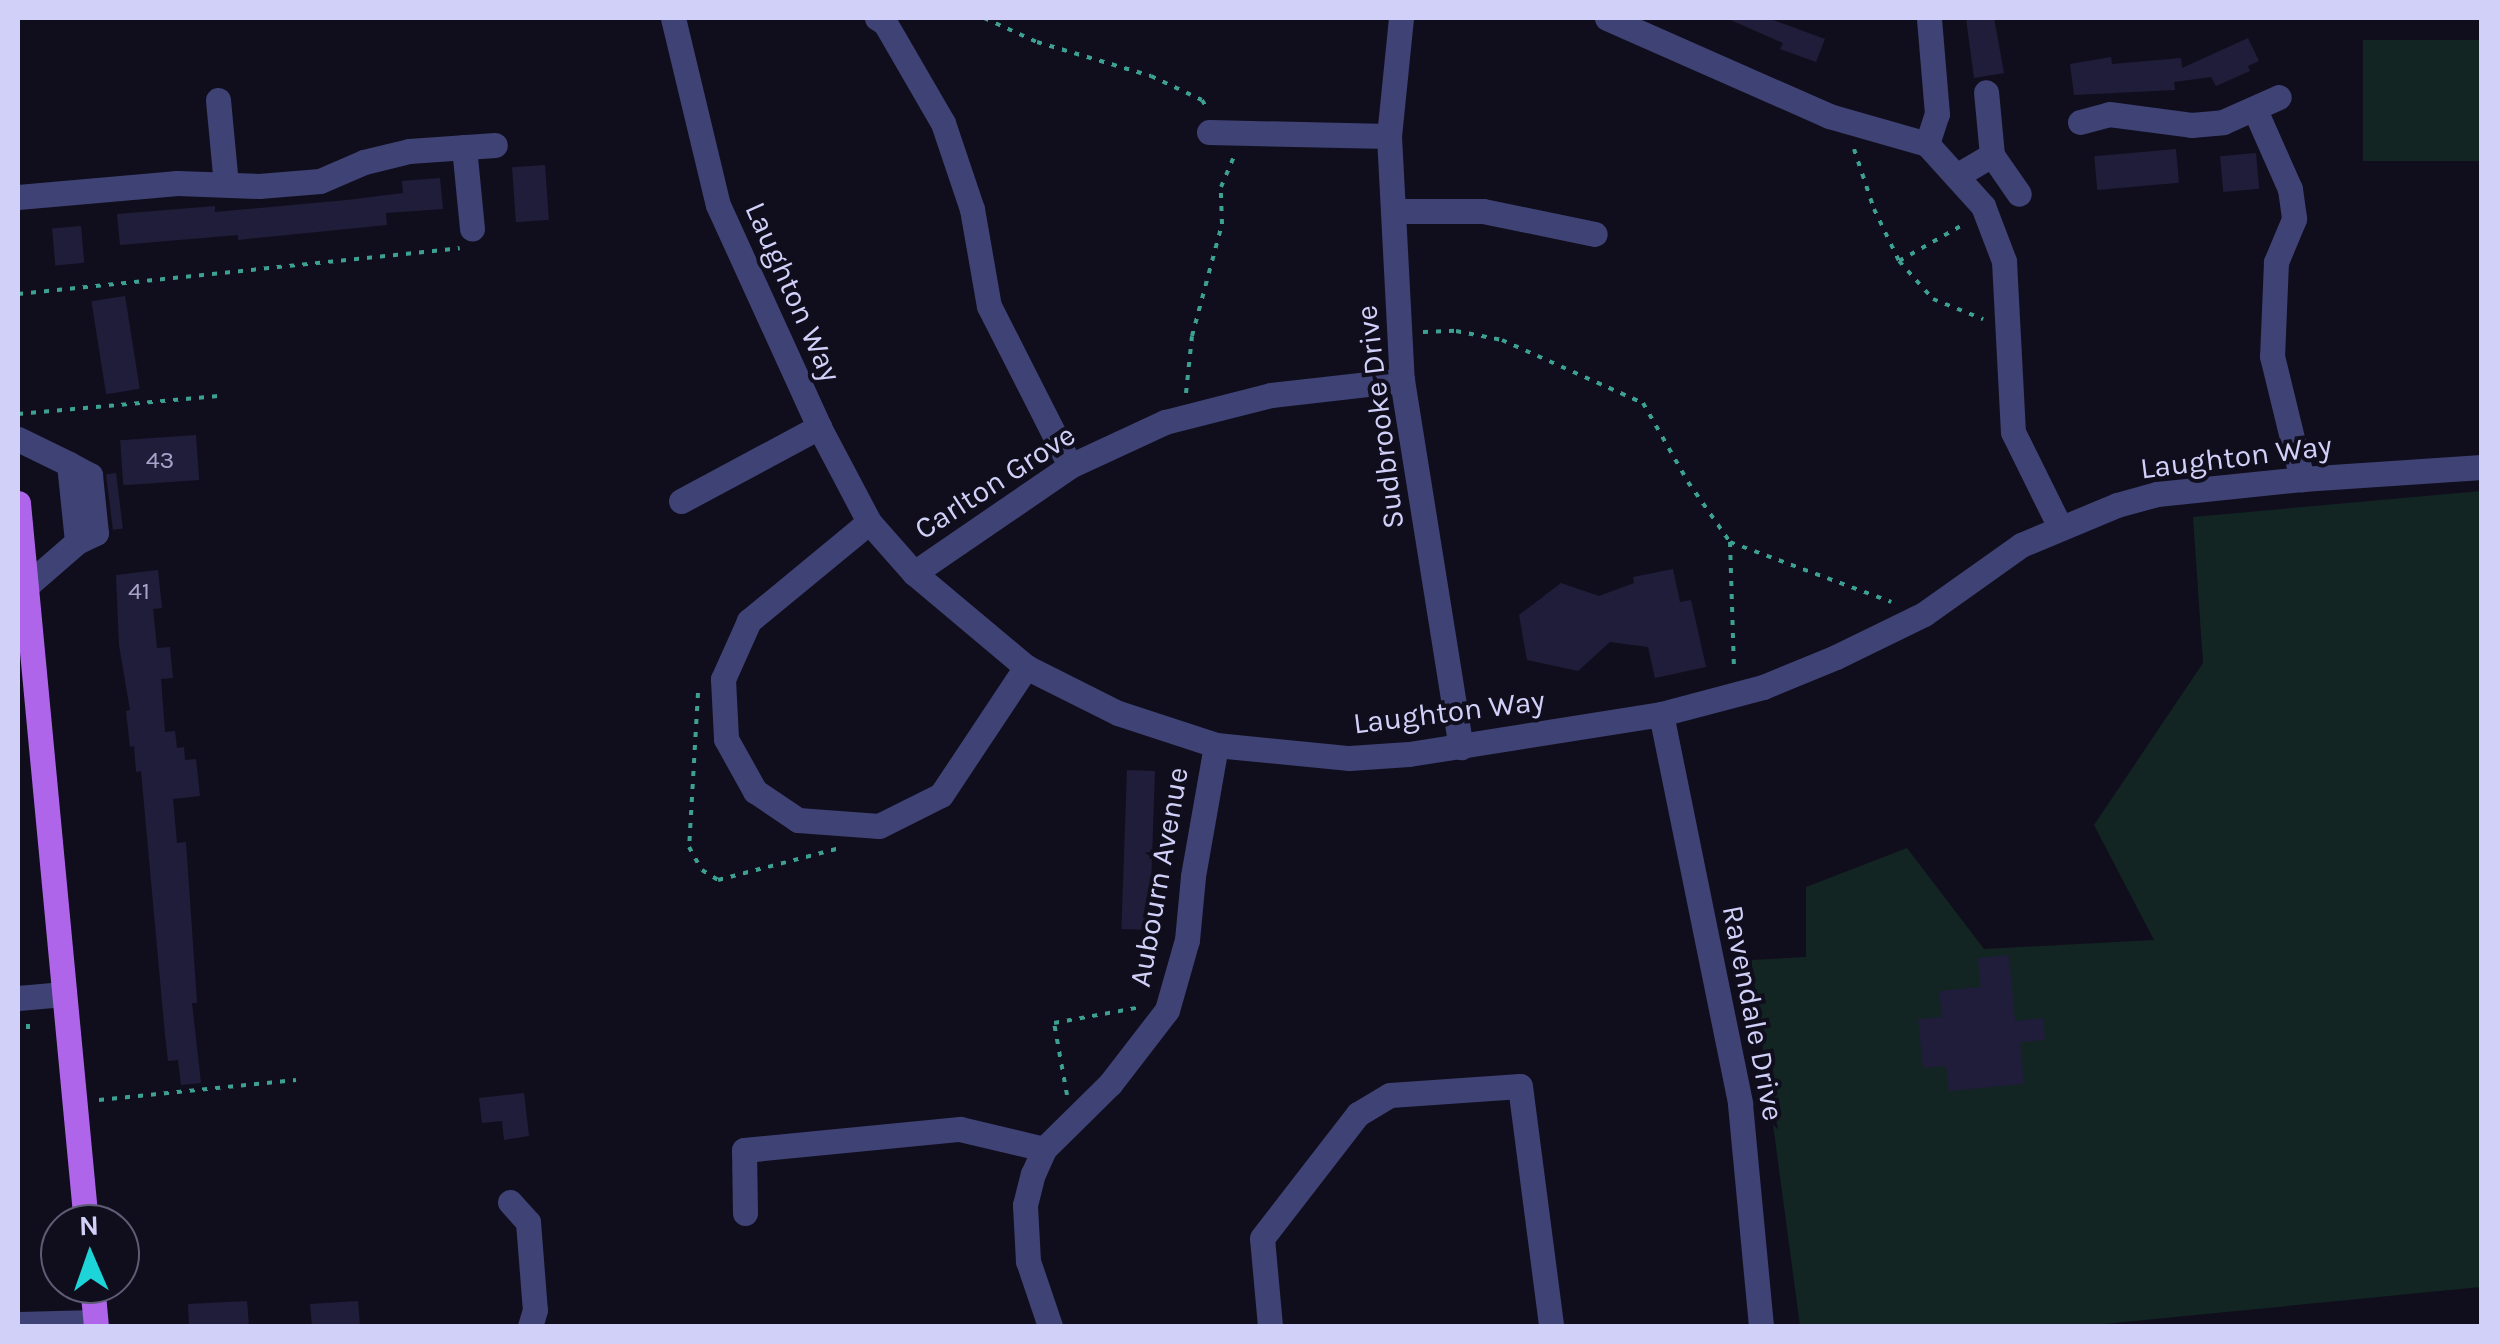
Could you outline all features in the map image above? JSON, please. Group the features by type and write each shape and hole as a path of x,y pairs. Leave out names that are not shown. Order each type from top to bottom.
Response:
{"main road":[{"path":"18,503 26,587 25,659 84,1204"}],"street":[{"name":"Laughton Way","path":"673,18 718,205 819,427 870,522 914,574 1026,667 1118,713 1216,745 1349,758 1461,747 1661,714 1735,694 1836,658 1924,614 2021,546 2157,494 2482,467"},
{"path":"878,18 885,23 943,123 972,209 989,306 1070,466"},
{"name":"Sudbrooke Drive","path":"1402,18 1388,136 1402,380 1461,747"},
{"path":"1607,18 1845,121 1927,144 1956,176 1985,212 2004,261 2012,432 2060,528"},
{"path":"1927,144 1936,114 1930,18"},
{"path":"1986,92 1992,156 2019,194"},
{"path":"2080,122 2109,114 2191,125 2223,122 2279,97"},
{"path":"218,100 226,184"},
{"path":"2255,110 2290,188 2294,220 2276,262 2272,356 2302,479"},
{"path":"1226,132 1388,136"},
{"path":"18,197 177,182 320,181 364,162 409,151 495,144"},
{"path":"464,147 471,238"},
{"path":"1956,176 1992,156"},
{"path":"1393,211 1484,211 1595,234"},
{"name":"Carlton Grove","path":"914,574 1070,466 1184,417 1271,395 1402,380"},
{"path":"680,501 819,427"},
{"path":"18,438 69,464 80,476 87,534 26,587"},
{"path":"870,522 749,621 722,678 726,738 755,790 798,820 879,826 941,796 1026,667"},
{"name":"Ravendale Drive","path":"1661,714 1740,1104 1760,1326"},
{"name":"Aubourn Avenue","path":"1050,1326 1030,1272 1024,1219 1033,1174 1044,1149 1110,1084 1168,1010 1187,940 1192,876 1216,745"},
{"path":"18,998 64,994"},
{"path":"1270,1326 1262,1238 1358,1114 1390,1095 1520,1086 1551,1326"},
{"path":"745,1213 744,1150 960,1128 1044,1149"},
{"path":"510,1202 528,1222 535,1310 530,1326"},
{"path":"18,1324 95,1324"}],"path":[{"path":"984,18 1037,42 1151,76 1202,100 1226,132 1222,224 1192,336 1184,417"},
{"path":"1845,121 1874,209 1899,261 1933,299 2008,329"},
{"path":"1899,261 1985,212"},
{"path":"18,294 471,238"},
{"path":"1399,332 1456,331 1502,340 1643,403 1730,542 1735,694"},
{"path":"18,414 221,396"},
{"path":"1730,542 1924,614"},
{"path":"1072,1122 1054,1024 1147,1006"},
{"path":"74,1103 296,1080"}],"green space":[{"path":"2363,40 2481,40 2481,161 2363,161"},
{"path":"2481,491 2481,1287 2083,1326 1800,1326 1751,960 1806,957 1806,887 1907,848 1984,949 2154,940 2094,825 2203,663 2193,517"}],"building":[{"path":"1726,18 1768,18 1825,39 1816,62 1780,49 1783,43"},
{"path":"1966,18 1994,18 2004,73 1974,78"},
{"path":"2248,38 2259,61 2248,66 2250,71 2216,86 2211,77 2174,82 2175,90 2074,95 2070,64 2111,57 2112,64 2181,58 2182,68"},
{"path":"2176,149 2179,183 2097,190 2094,156"},
{"path":"2256,153 2259,189 2223,192 2220,156"},
{"path":"545,165 549,220 516,222 512,167"},
{"path":"440,178 443,209 386,213 387,225 238,240 238,235 120,245 117,214 215,206 215,212 347,200 403,193 402,181"},
{"path":"81,226 84,263 55,265 52,229"},
{"path":"125,296 140,389 106,394 91,301"},
{"path":"196,435 199,480 123,485 120,440"},
{"path":"116,473 123,529 113,530 106,474"},
{"path":"1673,569 1680,602 1691,600 1706,667 1655,678 1648,647 1610,642 1578,671 1527,660 1519,615 1561,583 1599,596 1634,583 1633,577"},
{"path":"158,570 162,608 153,609 157,648 170,647 173,678 161,679 165,732 175,731 177,748 184,747 185,760 196,759 200,796 173,799 177,843 186,842 197,1003 192,1003 201,1083 181,1085 178,1060 168,1061 141,771 136,772 134,746 130,747 126,711 130,710 119,645 116,575"},
{"path":"1127,770 1155,771 1149,930 1121,929"},
{"path":"2009,955 2015,1021 2043,1018 2045,1040 2020,1042 2024,1084 1949,1091 1946,1066 1923,1068 1918,1019 1942,1017 1939,991 1981,987 1978,958"},
{"path":"524,1093 529,1136 504,1140 502,1121 482,1123 479,1098"},
{"path":"247,1301 249,1326 189,1324 188,1304"},
{"path":"358,1301 360,1326 312,1326 310,1304"}]}
